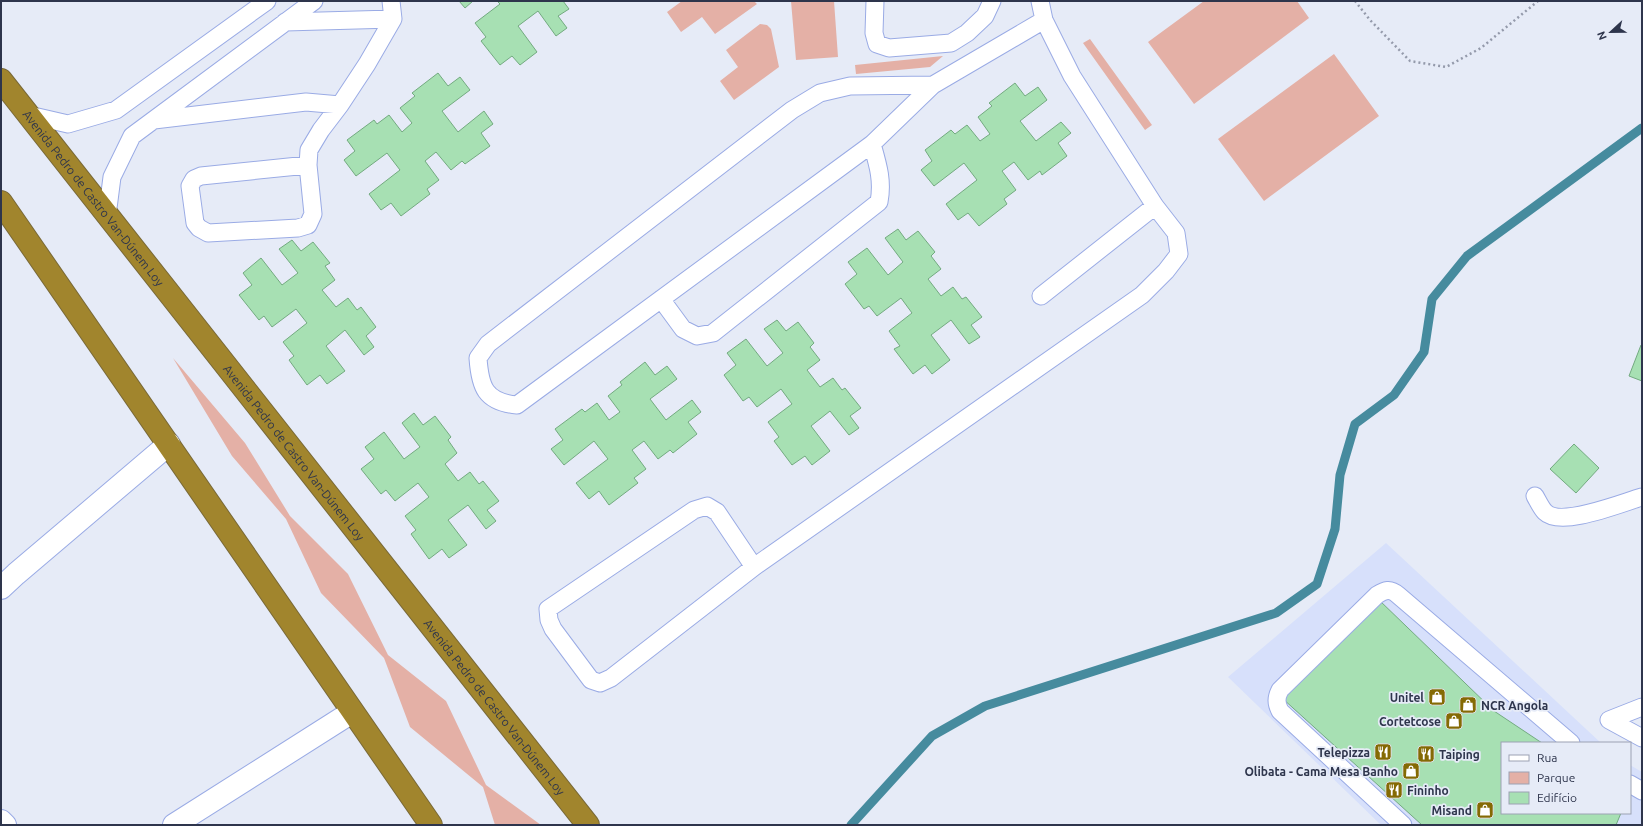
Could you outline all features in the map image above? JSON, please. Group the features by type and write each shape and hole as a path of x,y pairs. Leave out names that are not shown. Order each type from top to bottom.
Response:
{"highway":[{"name":"Avenida Pedro de Castro Van-Dúnem Loy","path":"1,80 588,825"},
{"path":"1,202 431,825"}],"street":[{"path":"1,588 169,444"},
{"path":"174,825 352,712"},
{"path":"1,821 5,825"}],"lane":[{"path":"29,115 68,124 116,110 267,1"},
{"path":"107,216 112,177 132,136 314,1"},
{"path":"308,165 201,176 194,179 190,186 195,223 199,228 208,233 298,228 308,225 313,214 308,165 309,150 320,130 340,105 393,19 391,1"},
{"path":"875,1 874,33 877,44 889,48 951,43 967,33 985,16 992,1"},
{"path":"754,567 717,512 707,506 694,510 548,609 549,620 553,629 591,680 600,683 611,678 754,567 1142,295 1166,272 1179,254 1176,233 1156,206 1072,76 1044,20 1040,1"},
{"path":"285,22 393,19"},
{"path":"933,85 850,86 820,93 792,110 488,344 478,358 480,377 487,395 502,404 517,405 872,144 933,85 1044,20"},
{"path":"154,120 306,102 340,105"},
{"path":"661,299 683,329 697,336 713,333 879,202 881,175 872,144"},
{"path":"1041,296 1156,206"},
{"path":"1535,496 1544,512 1554,518 1572,517 1642,496"},
{"path":"1403,825 1280,711 1277,704 1277,696 1280,690 1376,595 1386,590 1392,590 1570,742"},
{"path":"1642,707 1609,720 1642,738"},
{"path":"1631,785 1642,791"}],"path":[{"path":"1355,1 1370,20 1410,61 1446,67 1481,48 1538,1"}],"shaded area":[{"path":"1386,543 1600,742 1501,742 1501,814 1631,814 1631,766 1642,772 1642,825 1381,825 1228,677"}],"green space":[{"path":"682,1 754,1 757,4 715,34 702,17 681,32 667,12"},
{"path":"791,1 834,1 838,57 796,60"},
{"path":"1204,1 1297,1 1309,18 1194,104 1148,42"},
{"path":"760,24 767,25 771,29 779,67 734,100 720,81 738,67 726,50"},
{"path":"1090,39 1152,125 1145,130 1083,43"},
{"path":"1334,54 1379,116 1264,201 1218,139"},
{"path":"943,56 930,67 856,74 855,65"},
{"path":"173,358 245,443 290,516 348,574 388,655 446,701 486,785 541,825 495,825 483,787 410,727 384,658 321,593 286,519 232,456"}],"building":[{"path":"459,1 473,1 465,8"},
{"path":"497,1 563,1 569,9 558,16 567,28 556,36 538,11 518,26 537,52 520,65 512,56 500,65 481,41 486,37 475,23 500,4"},
{"path":"438,73 448,86 460,77 470,90 442,111 458,132 484,111 493,124 481,133 490,146 465,164 462,161 451,170 436,152 425,161 439,180 427,189 430,194 401,216 391,203 381,210 369,194 400,170 387,153 356,176 344,160 355,151 347,140 374,120 377,124 389,115 402,132 412,123 400,108 415,96 412,93"},
{"path":"1015,83 1025,96 1038,87 1047,100 1020,121 1036,141 1061,122 1071,133 1058,143 1067,156 1042,175 1040,171 1028,180 1014,162 1002,171 1016,190 1004,199 1007,204 979,226 968,213 958,220 946,204 977,180 964,163 934,186 921,170 932,161 925,150 951,130 955,134 967,125 980,141 990,134 978,117 992,106 989,103"},
{"path":"898,229 906,240 918,231 935,252 931,256 941,269 928,279 941,296 953,287 962,299 966,297 982,317 971,325 980,337 969,344 951,320 931,335 950,360 932,374 925,365 913,374 894,349 900,346 889,331 912,313 901,298 877,316 869,306 864,309 845,284 857,274 848,262 867,248 888,275 903,262 885,238"},
{"path":"292,240 301,251 313,242 330,263 325,266 335,280 322,290 336,307 348,298 357,310 361,307 376,327 366,336 374,347 364,355 345,330 326,346 345,371 327,384 320,375 307,385 289,360 294,356 283,342 307,323 296,309 272,327 264,316 259,320 239,295 252,285 243,273 261,258 282,285 298,273 279,249"},
{"path":"777,320 786,331 798,322 814,343 810,347 820,360 807,370 820,387 833,378 842,390 845,388 861,408 850,416 859,428 849,435 830,411 811,426 830,451 812,465 805,456 792,465 774,441 779,437 768,422 792,404 781,389 757,407 749,397 743,401 724,375 736,365 727,353 746,339 767,366 783,353 764,329"},
{"path":"1641,345 1642,346 1642,381 1629,376"},
{"path":"645,362 655,375 667,366 677,379 650,399 666,420 692,400 701,412 688,422 697,434 673,453 670,450 658,459 644,441 632,450 646,469 634,478 638,483 609,505 599,491 589,499 576,483 608,459 594,441 564,465 551,449 563,440 555,429 582,409 585,412 597,403 609,420 620,412 608,396 622,385 620,382"},
{"path":"414,413 423,425 435,416 451,437 448,440 457,453 445,464 458,481 470,472 479,484 483,481 499,501 487,510 496,521 486,529 468,505 448,520 467,545 449,558 442,549 429,559 411,534 416,530 405,516 429,497 418,483 395,501 386,490 381,494 361,469 374,459 365,447 384,432 404,459 420,447 402,423"},
{"path":"1574,444 1599,468 1576,493 1550,469"},
{"path":"1378,599 1494,711 1540,742 1501,742 1501,814 1621,814 1616,825 1422,825 1282,698"}],"waterway":[{"path":"851,825 932,736 985,706 1276,613 1317,584 1335,529 1340,475 1355,424 1394,395 1424,352 1432,299 1467,256 1642,128"}],"place":[{"name":"Unitel","path":"1437,697"},
{"name":"NCR Angola","path":"1468,705"},
{"name":"Cortetcose","path":"1454,721"},
{"name":"Telepizza","path":"1383,752"},
{"name":"Taiping","path":"1426,754"},
{"name":"Olibata - Cama Mesa Banho","path":"1411,771"},
{"name":"Fininho","path":"1394,790"},
{"name":"Misand","path":"1485,810"}]}
